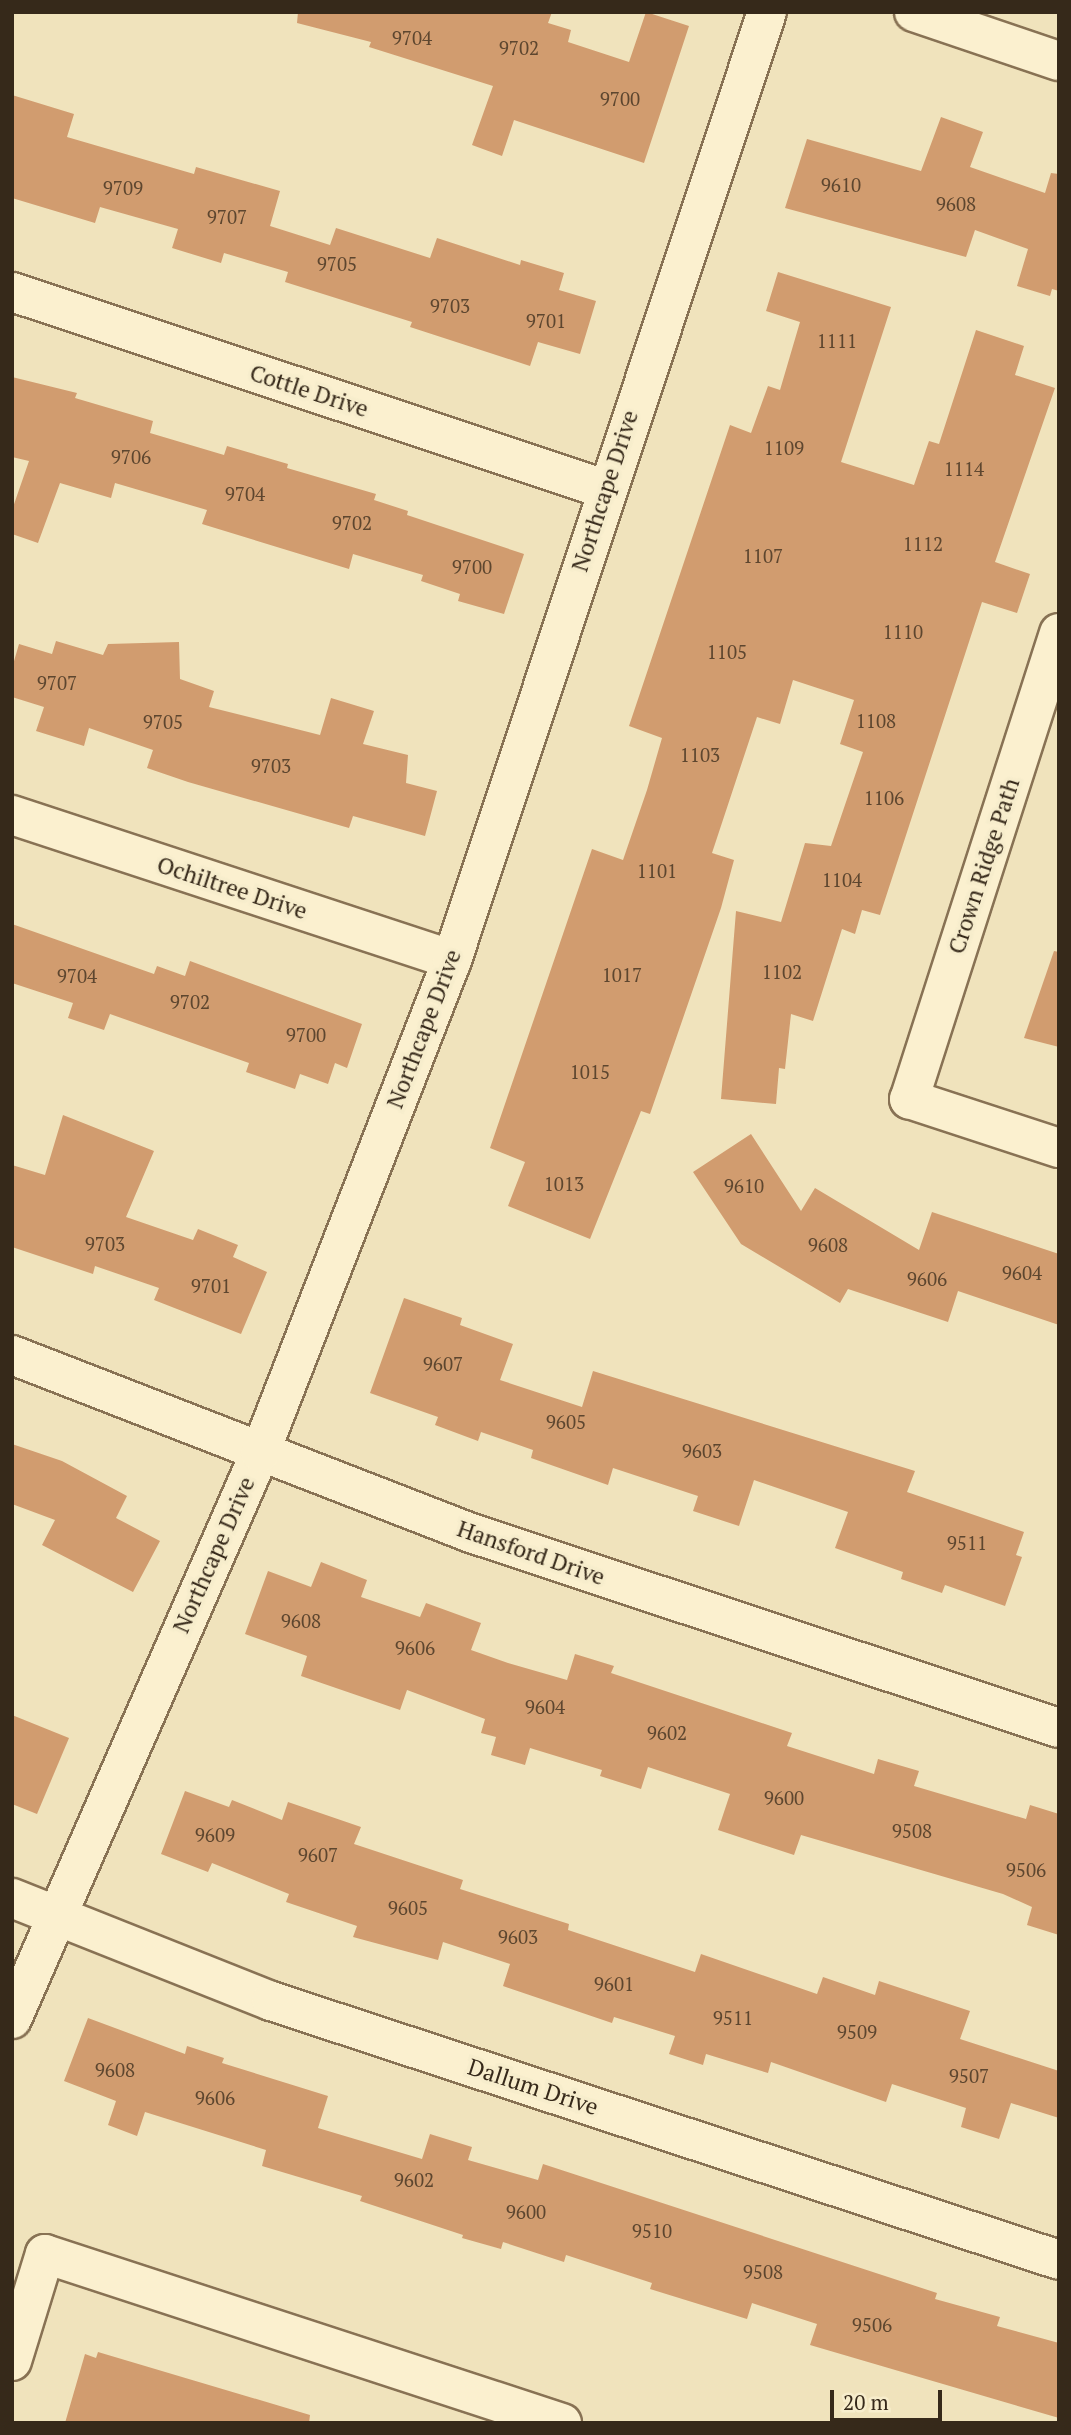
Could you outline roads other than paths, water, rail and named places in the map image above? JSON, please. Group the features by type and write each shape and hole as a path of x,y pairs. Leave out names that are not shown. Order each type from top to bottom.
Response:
{"street":[{"name":"Northcape Drive","path":"12,2019 260,1453 452,960 605,489 768,12"},
{"path":"914,12 1059,61"},
{"name":"Cottle Drive","path":"12,292 605,489"},
{"name":"Crown Ridge Path","path":"1059,633 909,1099 1059,1148"},
{"name":"Ochiltree Drive","path":"12,815 452,960"},
{"name":"Hansford Drive","path":"12,1355 471,1533 1059,1728"},
{"name":"Dallum Drive","path":"12,1898 271,2001 1059,2260"},
{"path":"12,2361 45,2254 562,2423"}]}
